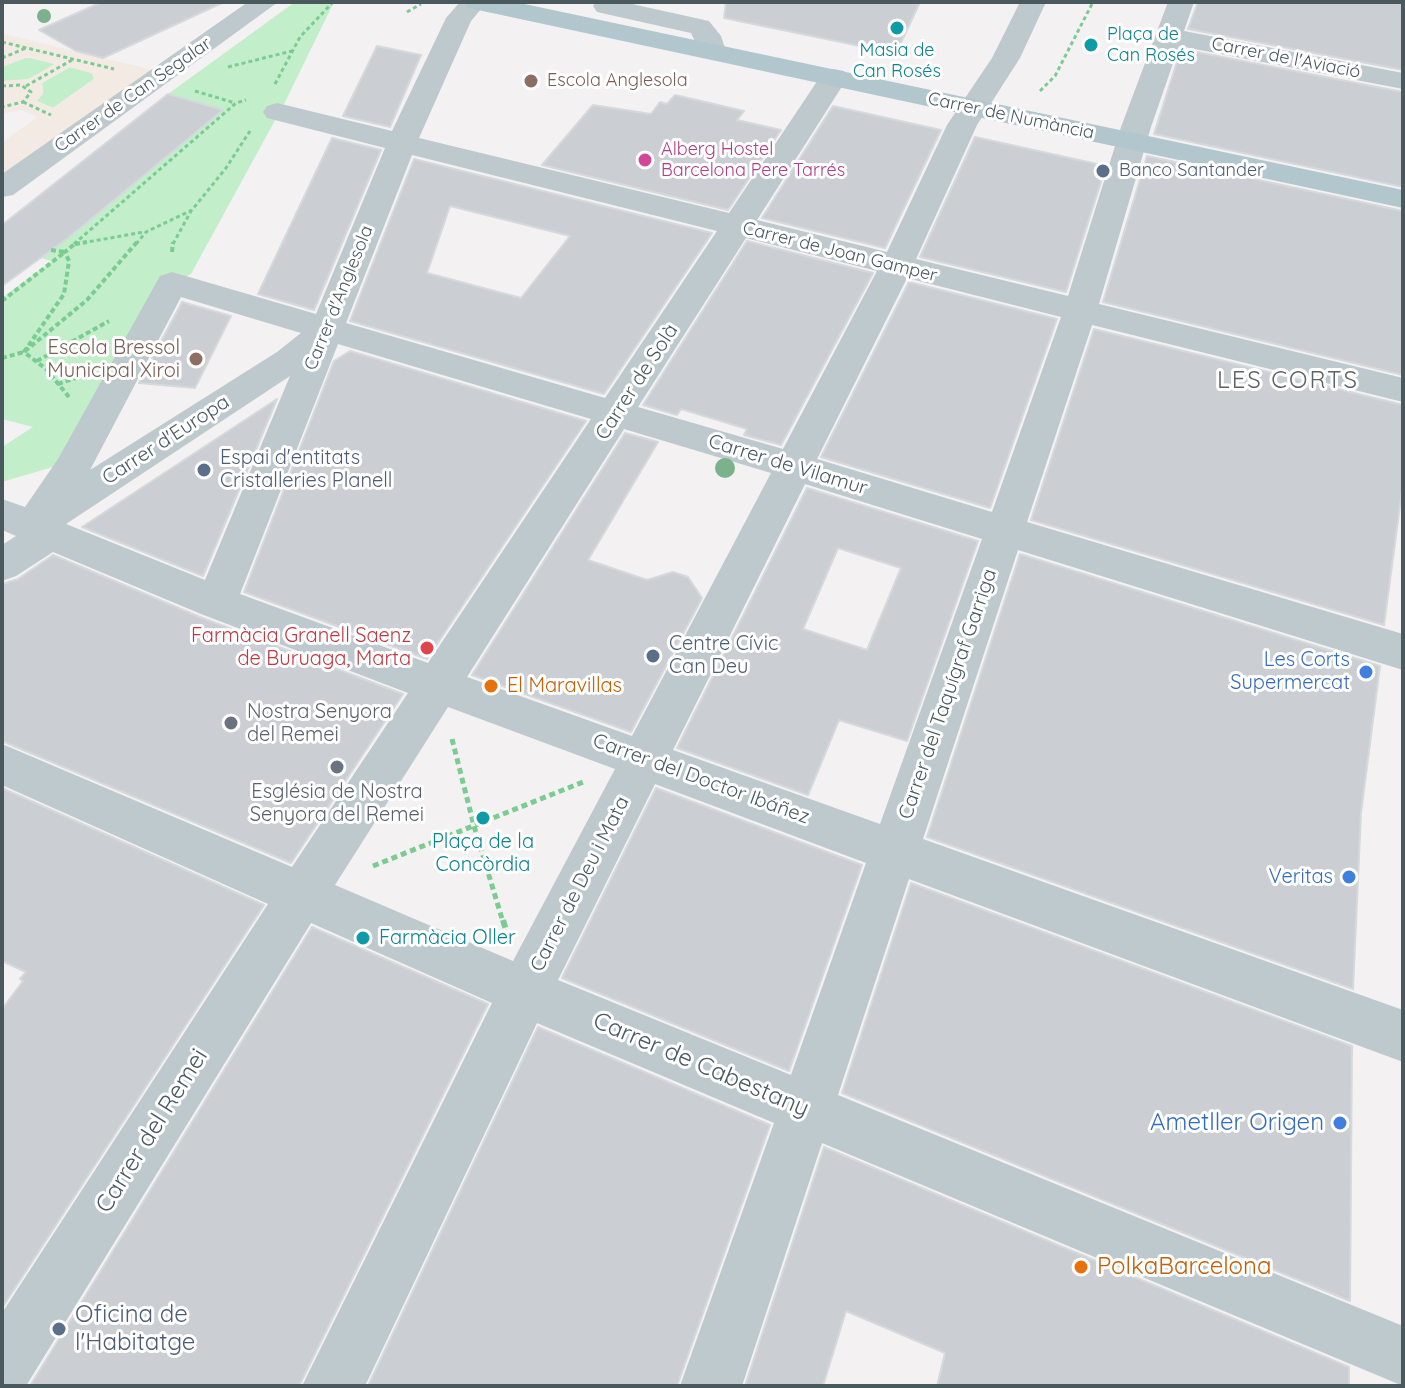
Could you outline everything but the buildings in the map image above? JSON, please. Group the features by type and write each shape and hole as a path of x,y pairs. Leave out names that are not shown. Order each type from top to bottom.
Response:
{"main road":[{"name":"Carrer de Numància","path":"476,2 1403,199"}],"street":[{"name":"Carrer de Can Segalar","path":"2,188 265,2"},
{"name":"Carrer d'Anglesola","path":"216,602 402,144 459,18 476,2"},
{"name":"Carrer de Deu i Mata","path":"333,1386 525,992 897,265 972,108 1006,58 1033,2"},
{"name":"Carrer del Taquígraf Garriga","path":"711,1386 1080,311 1133,141 1181,2"},
{"path":"606,6 700,27 708,36 712,51"},
{"name":"Carrer de l'Aviació","path":"1169,36 1403,81"},
{"name":"Carrer de Solà","path":"438,685 617,415 834,77"},
{"name":"Carrer de Joan Gamper","path":"269,109 1403,390"},
{"path":"12,532 72,468 164,297"},
{"name":"Carrer de Vilamur","path":"164,297 326,330 793,466 1403,652"},
{"name":"Carrer d'Europa","path":"12,532 289,360 326,330"},
{"name":"Carrer del Doctor Ibáñez","path":"12,532 216,602 1403,1036"},
{"path":"302,894 438,685"},
{"name":"Carrer de Cabestany","path":"2,764 525,992 1403,1357"},
{"name":"Carrer del Remei","path":"2,1368 302,894"}],"path":[{"path":"37,361 97,325 164,297 173,242 192,210 269,109 300,37 333,2"},
{"path":"1040,91 1055,76 1093,2"},
{"path":"407,12 421,4"},
{"path":"2,42 120,71"},
{"path":"2,58 26,48"},
{"path":"2,86 26,86 73,59"},
{"path":"2,107 28,99 31,92 26,86"},
{"path":"2,301 65,252 236,103 186,88"},
{"path":"74,244 146,232 192,210"},
{"path":"2,358 24,352 87,300 146,232"},
{"path":"51,250 65,252"},
{"path":"24,352 64,294 69,261 65,252"},
{"path":"24,352 37,361 74,403"},
{"path":"58,384 82,376"},
{"path":"438,685 474,826 525,992"},
{"path":"302,894 644,758"}],"green space":[{"path":"295,2 334,2 285,102 191,274 172,283 63,464 2,482 2,447 33,427 2,419 2,298 52,261 41,258 222,110 168,94"},
{"path":"23,58 56,64 28,80 2,81 2,67"},
{"path":"70,67 92,73 94,79 53,108 36,101 43,93 42,83"}],"sand":[{"path":"5,34 153,70 2,175 2,143 37,117 22,110 2,114 2,81 28,79 55,64 29,57 2,67 2,36","holes":["70,67 92,73 94,79 53,108 37,101 43,94 42,82"]}],"place":[{"name":"Masia de Can Rosés","path":"897,28"},
{"name":"Plaça de Can Rosés","path":"1091,45"},
{"name":"Escola Anglesola","path":"531,81"},
{"name":"Alberg Hostel Barcelona Pere Tarrés","path":"645,160"},
{"name":"Banco Santander","path":"1103,171"},
{"name":"Escola Bressol Municipal Xiroi","path":"196,359"},
{"name":"Espai d'entitats Cristalleries Planell","path":"204,470"},
{"name":"Farmàcia Granell Saenz de Buruaga, Marta","path":"427,648"},
{"name":"Centre Cívic Can Deu","path":"653,656"},
{"name":"Les Corts Supermercat","path":"1366,672"},
{"name":"El Maravillas","path":"491,686"},
{"name":"Nostra Senyora del Remei","path":"231,723"},
{"name":"Església de Nostra Senyora del Remei","path":"337,767"},
{"name":"Plaça de la Concòrdia","path":"483,818"},
{"name":"Veritas","path":"1349,877"},
{"name":"Farmàcia Oller","path":"363,938"},
{"name":"Ametller Origen","path":"1340,1123"},
{"name":"PolkaBarcelona","path":"1081,1267"},
{"name":"Oficina de l'Habitatge","path":"59,1329"}],"district":[{"name":"LES CORTS","path":"1288,381"}]}
